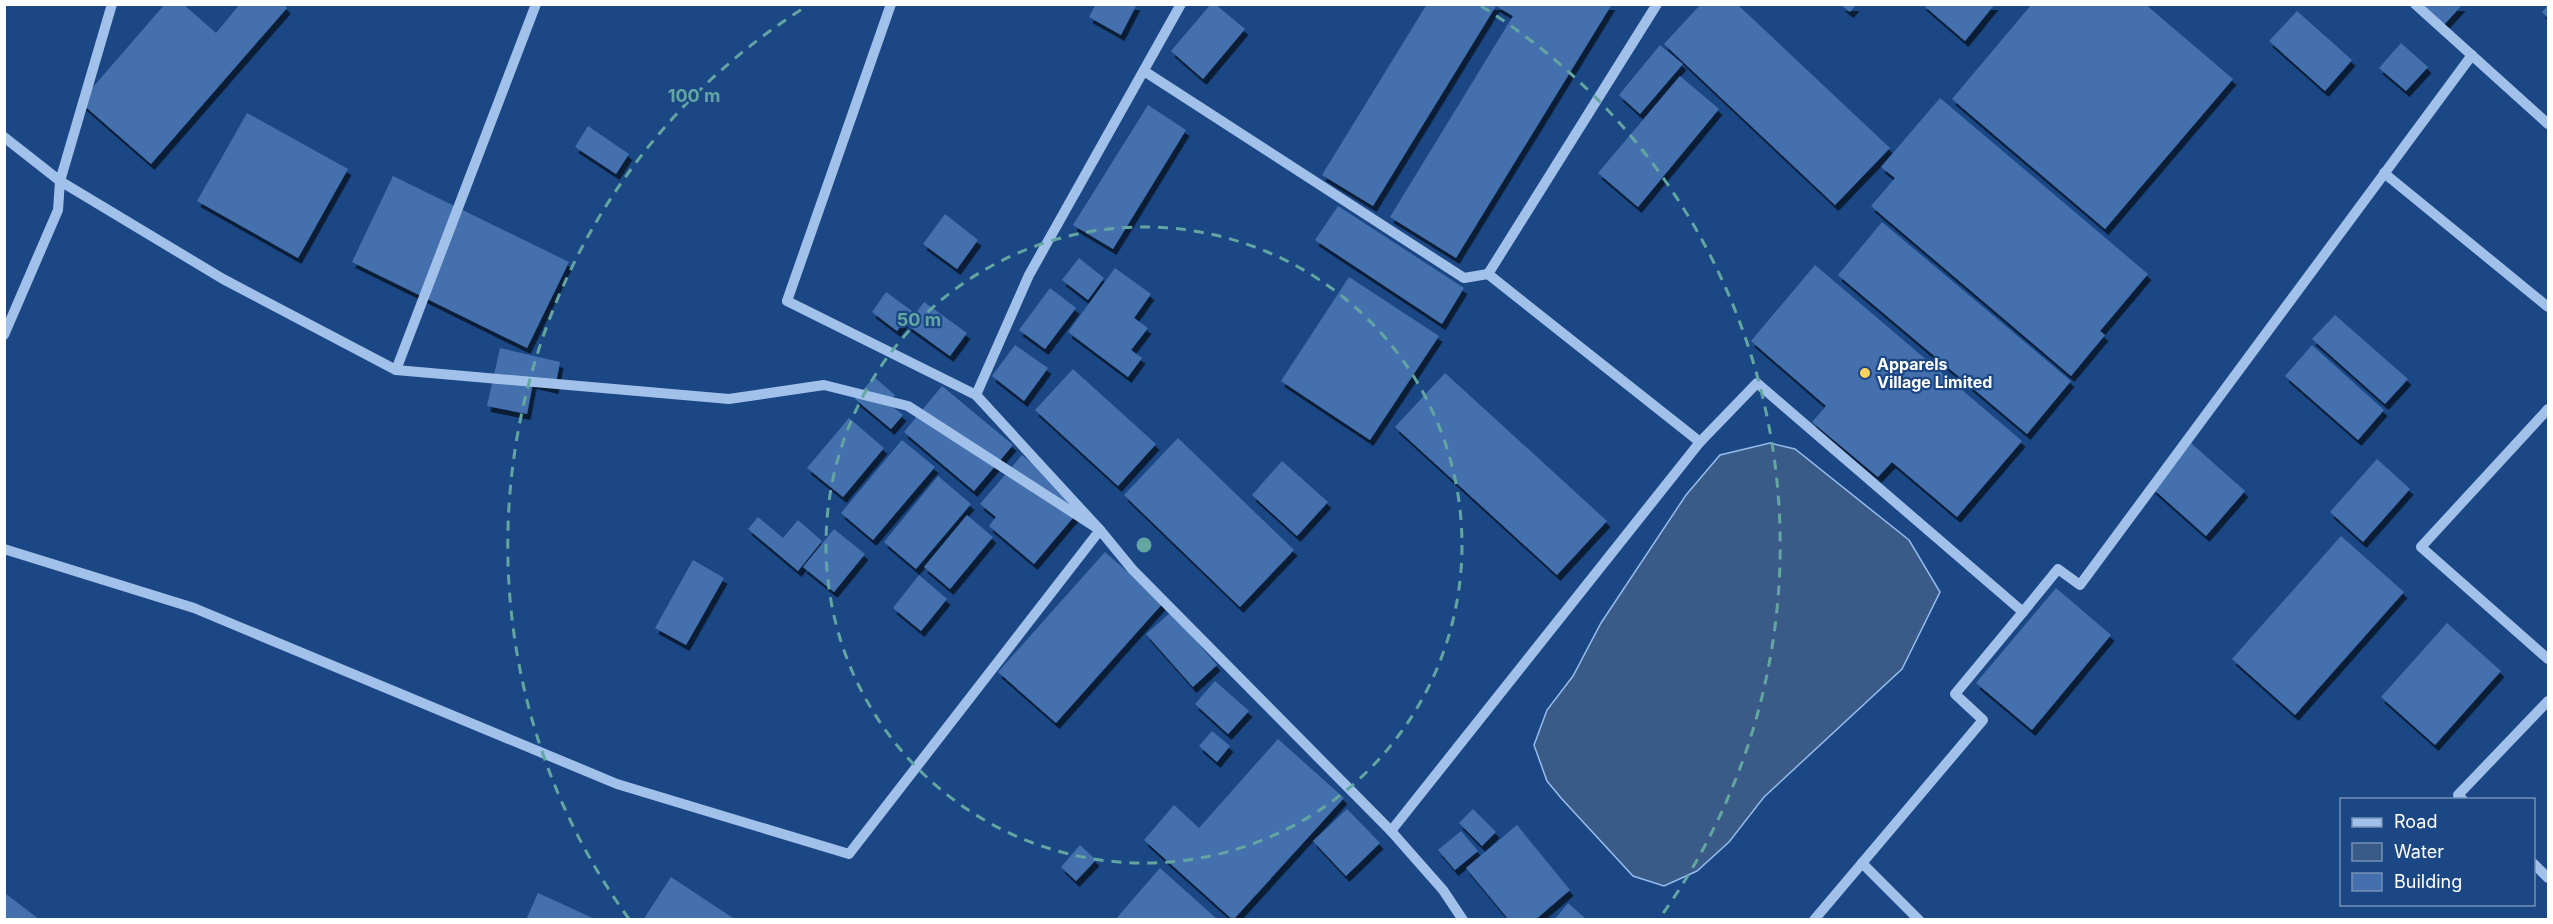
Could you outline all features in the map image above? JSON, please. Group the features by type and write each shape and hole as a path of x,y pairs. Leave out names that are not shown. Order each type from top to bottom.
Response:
{"street":[{"path":"4,335 58,210 60,181 112,4"},
{"path":"396,370 536,4"},
{"path":"891,4 787,301 976,394 1100,530 1132,569 1391,831 1443,890 1463,920"},
{"path":"976,394 1029,275 1181,4"},
{"path":"1488,274 1657,4"},
{"path":"2415,4 2548,124"},
{"path":"1814,920 1983,720 1955,694 2058,570 2080,585 2472,55"},
{"path":"1144,71 1464,278 1488,274 1700,442"},
{"path":"4,137 60,181 223,279 396,370 729,399 824,385 908,405 1100,530"},
{"path":"2384,173 2548,307"},
{"path":"1391,831 1700,442 1757,383 2023,612"},
{"path":"2548,409 2421,546 2548,659"},
{"path":"2539,419 2548,428"},
{"path":"4,549 194,608 617,784 849,854 1100,530"},
{"path":"2461,798 2458,795 2548,701"},
{"path":"1862,863 1919,920"},
{"path":"2535,865 2548,878"}],"water":[{"path":"1770,443 1795,449 1909,540 1940,592 1902,669 1764,797 1729,842 1697,871 1664,886 1633,876 1561,798 1547,781 1534,745 1547,710 1573,676 1601,623 1686,495 1720,455"}],"building":[{"path":"165,4 183,4 216,33 240,4 284,4 287,8 151,164 80,102"},
{"path":"1096,4 1137,4 1121,35 1089,17"},
{"path":"1211,4 1215,4 1245,29 1203,79 1171,51"},
{"path":"1427,4 1612,4 1456,258 1390,217 1513,16 1496,6 1373,206 1322,175"},
{"path":"1701,4 1737,4 1890,148 1835,205 1664,44"},
{"path":"1922,4 1995,4 1965,41"},
{"path":"2032,4 2145,4 2233,79 2105,229 1952,99"},
{"path":"1841,5 1856,5 1850,12"},
{"path":"2419,5 2462,5 2443,26"},
{"path":"2548,5 2548,18 2542,12"},
{"path":"2297,11 2352,60 2325,91 2269,41"},
{"path":"2401,43 2428,67 2406,91 2379,68"},
{"path":"1660,45 1683,64 1640,114 1619,95"},
{"path":"1680,76 1719,109 1638,207 1598,173"},
{"path":"1940,98 2148,274 2100,331 2105,335 2071,376 1871,206 1895,178 1881,167"},
{"path":"1148,105 1186,130 1113,249 1073,225"},
{"path":"247,113 348,169 298,258 197,201"},
{"path":"588,126 629,154 616,174 575,147"},
{"path":"393,176 569,262 527,348 352,262"},
{"path":"1338,206 1464,288 1442,324 1315,240"},
{"path":"945,214 978,240 957,269 923,244"},
{"path":"1882,222 2071,381 2027,434 1838,275"},
{"path":"1079,258 1104,278 1088,300 1062,280"},
{"name":"Apparels Village Limited","path":"1815,265 2022,441 1957,517 1892,462 1878,477 1812,422 1826,406 1751,341"},
{"path":"1115,268 1151,294 1134,318 1148,328 1131,350 1142,358 1128,377 1068,332"},
{"path":"1349,277 1439,336 1370,440 1281,381"},
{"path":"1050,288 1076,308 1045,349 1019,330"},
{"path":"886,292 912,311 897,331 872,312"},
{"path":"924,302 967,333 950,356 907,325"},
{"path":"2335,315 2408,379 2385,404 2312,339"},
{"path":"1015,345 1048,368 1024,401 992,376"},
{"path":"2312,345 2384,410 2358,440 2285,376"},
{"path":"500,348 560,362 555,388 533,383 527,414 487,406"},
{"path":"1073,369 1156,444 1118,486 1035,410"},
{"path":"1445,373 1607,521 1557,575 1395,427"},
{"path":"874,377 895,395 888,403 903,415 891,429 855,399"},
{"path":"942,386 1013,445 974,491 904,432"},
{"path":"849,418 884,448 843,497 807,468"},
{"path":"1178,438 1294,550 1240,607 1124,495"},
{"path":"902,440 935,467 873,540 841,513"},
{"path":"2191,443 2245,491 2206,536 2152,488"},
{"path":"1022,455 1083,506 1034,564 989,526 996,517 980,504"},
{"path":"2377,459 2410,489 2363,542 2330,512"},
{"path":"1282,461 1328,502 1297,536 1252,495"},
{"path":"938,476 971,504 916,569 884,542"},
{"path":"967,515 993,537 950,589 924,567"},
{"path":"758,517 783,538 798,520 822,541 798,571 748,529"},
{"path":"834,529 865,554 834,592 803,567"},
{"path":"2341,536 2404,592 2295,715 2232,659"},
{"path":"1105,552 1163,603 1056,723 998,672"},
{"path":"693,560 724,578 686,645 655,628"},
{"path":"919,575 947,599 921,631 893,608"},
{"path":"2056,588 2111,635 2032,730 1976,683"},
{"path":"1171,612 1217,665 1193,687 1146,634"},
{"path":"2447,623 2501,671 2435,745 2381,697"},
{"path":"1215,681 1249,711 1228,734 1195,704"},
{"path":"1212,731 1230,746 1217,762 1199,746"},
{"path":"1278,739 1344,798 1233,920 1144,840 1174,805 1199,828"},
{"path":"1347,809 1380,843 1346,876 1313,841"},
{"path":"1473,809 1496,832 1482,846 1459,823"},
{"path":"1517,825 1570,890 1535,920 1509,920 1466,868"},
{"path":"1461,831 1478,851 1455,870 1438,850"},
{"path":"1080,845 1096,860 1076,881 1061,867"},
{"path":"1160,868 1218,920 1115,920"},
{"path":"671,877 736,920 643,920"},
{"path":"538,893 597,920 526,920"},
{"path":"6,894 40,920 4,920"},
{"path":"1568,903 1587,920 1554,920"}],"place":[{"name":"Apparels Village Limited","path":"1865,373"}]}
